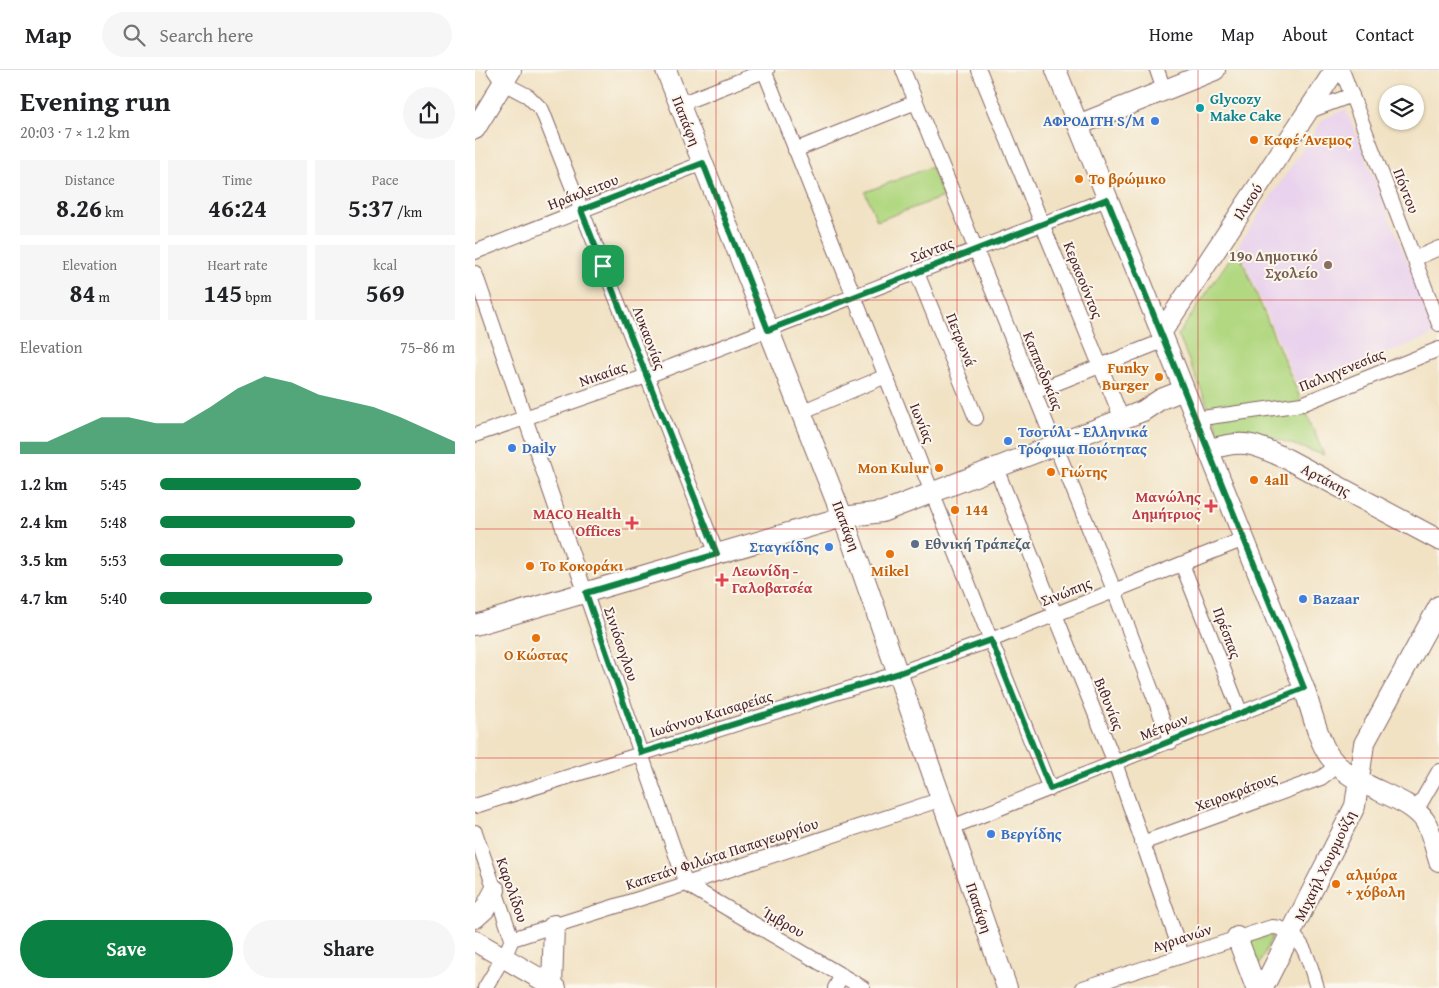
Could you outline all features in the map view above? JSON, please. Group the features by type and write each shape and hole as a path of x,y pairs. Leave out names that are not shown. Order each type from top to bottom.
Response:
{"street":[{"name":"Παπάφη","path":"666,70 843,517 899,673 1007,988"},
{"path":"680,104 765,70"},
{"name":"Ιωνίας","path":"765,70 795,150 1050,789"},
{"name":"Καππαδοκίας","path":"903,70 1114,590 1171,742"},
{"name":"Κερασούντος","path":"979,70 1122,419"},
{"path":"1056,70 1304,688 1326,748 1338,765 1358,782 1416,811 1425,823 1437,849"},
{"path":"1157,70 1164,90"},
{"path":"1078,125 1215,70"},
{"name":"Ιλισού","path":"1162,337 1335,70"},
{"name":"Πόντου","path":"1342,70 1439,324"},
{"path":"475,129 503,74"},
{"name":"Λυκαονίας","path":"503,74 541,109 717,554"},
{"path":"1307,112 1351,95"},
{"path":"795,150 916,102"},
{"name":"Ηράκλειτου","path":"475,252 703,163"},
{"name":"Σάντας","path":"768,330 1107,199"},
{"path":"1414,259 1439,248"},
{"name":"Σινιόσογλου","path":"475,273 686,884"},
{"name":"Πετρωνά","path":"917,273 976,418"},
{"name":"Νικαίας","path":"475,435 647,376 768,330"},
{"path":"1034,392 1101,366 1162,337"},
{"name":"Παλιγγενεσίας","path":"1189,404 1301,404 1439,349"},
{"path":"801,412 886,376"},
{"path":"475,625 843,517 881,512 1143,410 1153,412 1189,404"},
{"name":"Αρτάκης","path":"1208,450 1240,442 1263,448 1439,540"},
{"name":"Βιθυνίας","path":"996,468 1115,763 1182,955"},
{"path":"852,542 881,512"},
{"name":"Σινώπης","path":"899,673 991,640 1244,539"},
{"name":"Πρέσπας","path":"1183,564 1241,714"},
{"name":"Μιχαήλ Χουρμούζη","path":"1263,988 1353,810 1364,744 1439,606"},
{"name":"Ιωάννου Καισαρείας","path":"475,806 899,673"},
{"name":"Μέτρων","path":"952,827 1304,688"},
{"name":"Χειροκράτους","path":"1142,843 1321,778 1338,765"},
{"path":"1416,811 1439,771"},
{"name":"Καπετάν Φιλώτα Παπαγεωργίου","path":"511,939 686,884 942,799"},
{"name":"Καρολίδου","path":"475,832 511,939 485,988"},
{"name":"Ίμβρου","path":"686,884 863,988"},
{"path":"475,918 485,909 495,890"},
{"path":"554,925 554,987"},
{"name":"Αγριανών","path":"1083,988 1268,928 1282,928 1292,932"},
{"path":"1292,932 1306,956 1317,988"},
{"path":"1237,937 1256,988"},
{"path":"475,941 554,987"},
{"path":"835,988 842,976"}],"shaded area":[{"name":"19ο Δημοτικό Σχολείο","path":"1346,109 1417,285 1434,335 1298,387 1238,246 1323,119"}],"green space":[{"path":"931,167 943,197 877,221 865,192"},
{"path":"1237,248 1324,455 1247,429 1238,428 1219,431 1178,335"},
{"path":"1271,934 1273,935 1258,967 1245,944"}],"place":[{"name":"Glycozy Make Cake","path":"1200,108"},
{"name":"ΑΦΡΟΔΙΤΗ S/M","path":"1155,121"},
{"name":"Καφέ Άνεμος","path":"1254,140"},
{"name":"Το βρώμικο","path":"1079,179"},
{"name":"19ο Δημοτικό Σχολείο","path":"1328,265"},
{"name":"Funky Burger","path":"1159,377"},
{"name":"Τσοτύλι - Ελληνικά Τρόφιμα Ποιότητας","path":"1008,441"},
{"name":"Daily","path":"512,448"},
{"name":"Mon Kulur","path":"939,468"},
{"name":"Γιώτης","path":"1051,472"},
{"name":"4all","path":"1254,480"},
{"name":"Μανώλης Δημήτριος","path":"1211,506"},
{"name":"144","path":"955,510"},
{"name":"MACO Health Offices","path":"632,523"},
{"name":"Εθνική Τράπεζα","path":"915,544"},
{"name":"Σταγκίδης","path":"829,547"},
{"name":"Mikel","path":"890,554"},
{"name":"Το Κοκοράκι","path":"530,566"},
{"name":"Λεωνίδη - Γαλοβατσέα","path":"722,580"},
{"name":"Bazaar","path":"1303,599"},
{"name":"Ο Κώστας","path":"536,638"},
{"name":"Βεργίδης","path":"991,834"},
{"name":"αλμύρα + χόβολη","path":"1336,884"}],"route":[{"path":"703,163 768,330 1107,199 1304,688 1050,789 991,640 899,673 641,753 586,593 717,554 603,266 581,210 703,163"}]}
